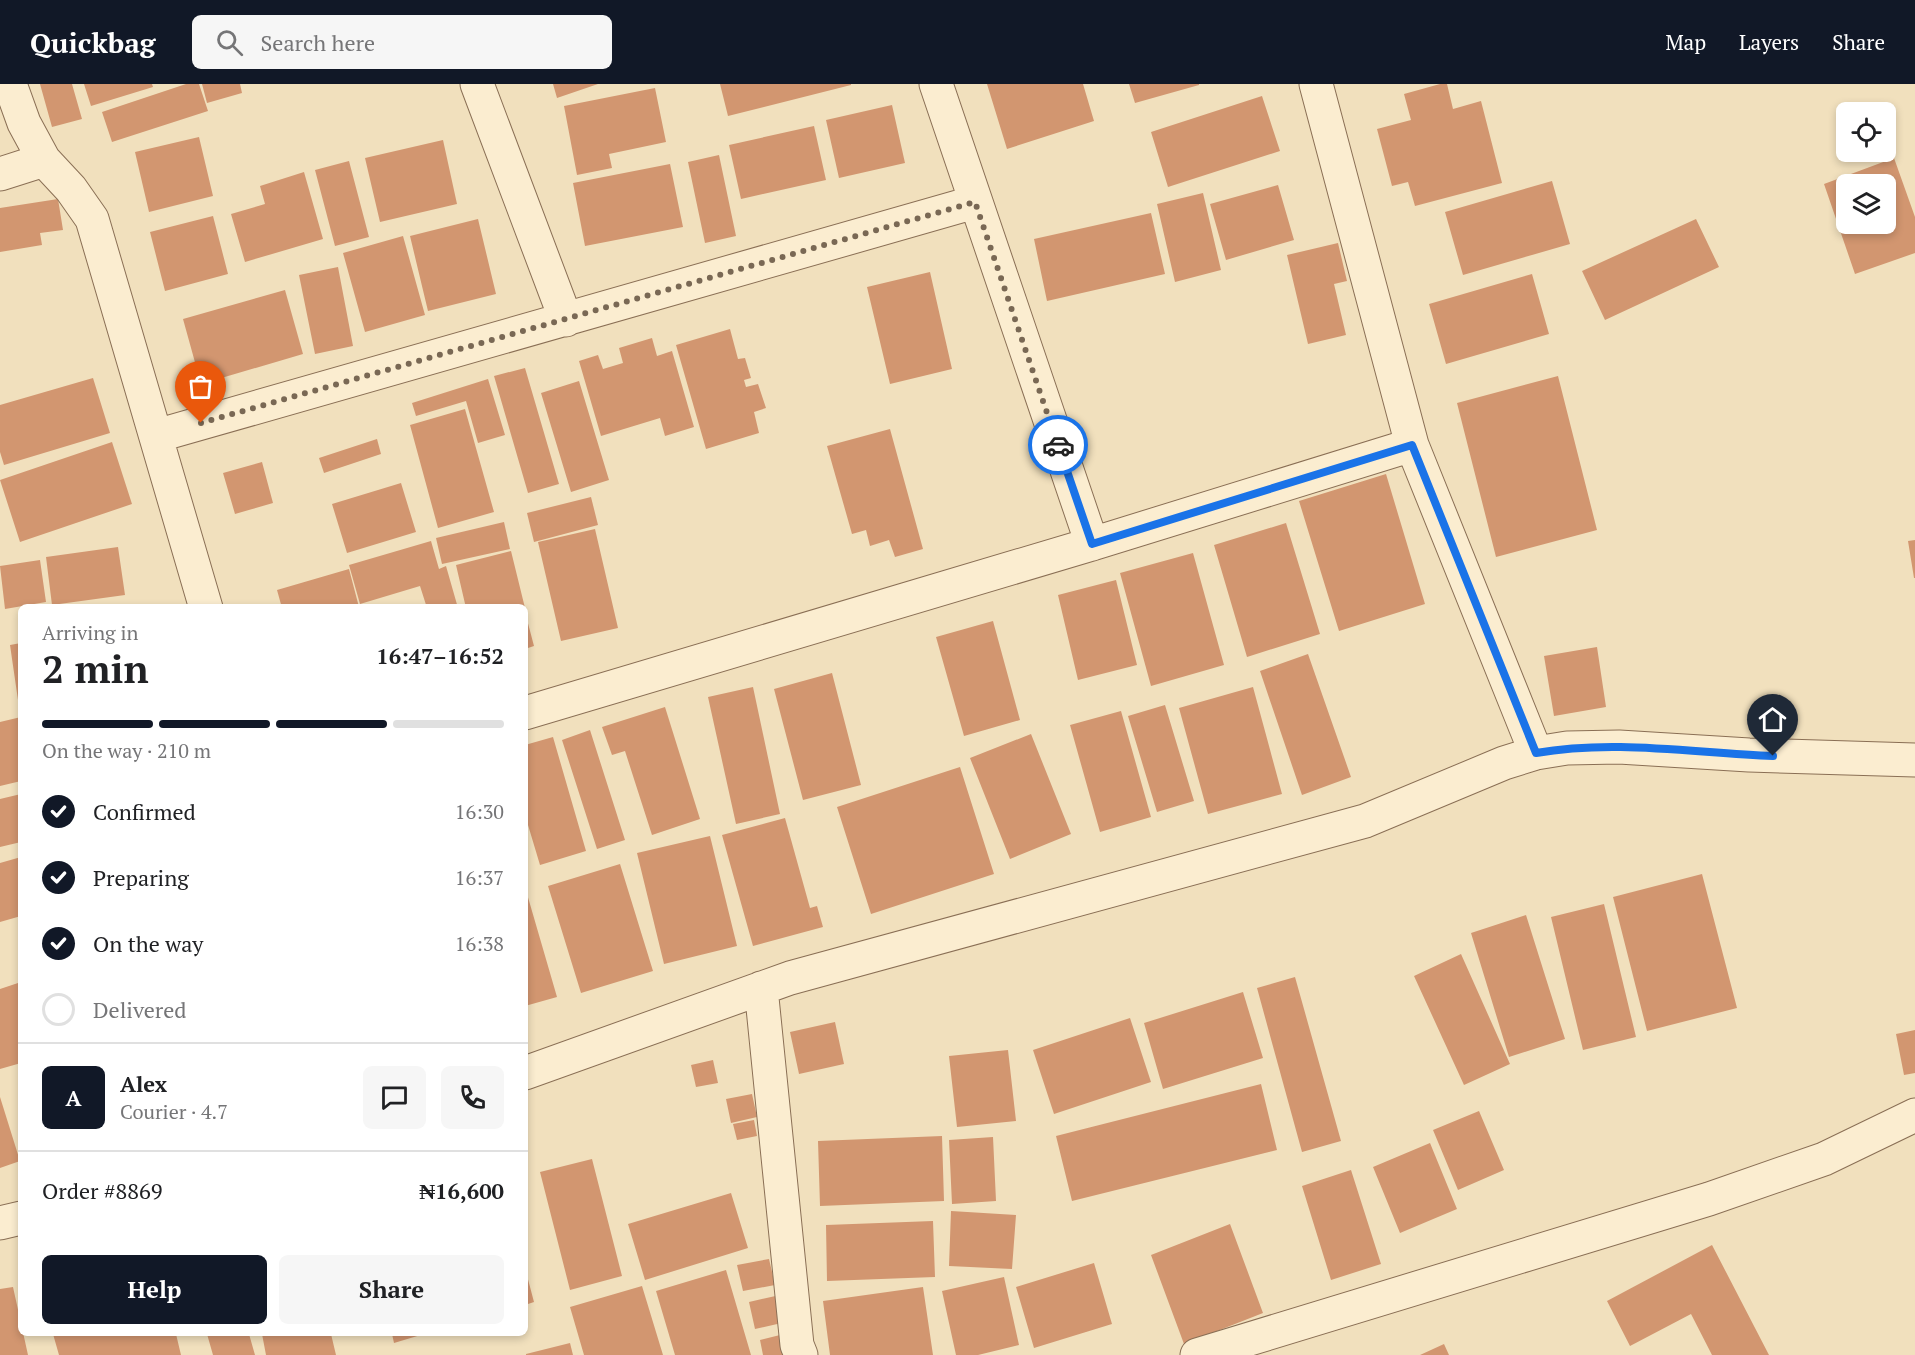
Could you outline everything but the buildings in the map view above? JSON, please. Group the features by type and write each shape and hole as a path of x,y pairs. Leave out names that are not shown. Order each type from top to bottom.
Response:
{"street":[{"path":"10,84 24,123 44,160 71,189 92,219 205,604"},
{"path":"477,84 566,320"},
{"path":"936,84 1092,544"},
{"path":"1316,84 1412,445 1536,753"},
{"path":"0,174 44,160"},
{"path":"156,436 975,202"},
{"path":"528,712 1092,544 1412,445"},
{"path":"528,1072 761,988 1107,890 1365,821 1504,763 1536,753 1567,748 1619,747 1749,755 1915,760"},
{"path":"761,988 797,1345 801,1355"},
{"path":"1197,1355 1709,1199 1824,1159 1915,1115"},
{"path":"0,1223 18,1219"}],"way so far":[{"path":"201,423 975,202 1058,445"}],"route":[{"path":"1058,445 1092,544 1412,445 1536,753 1567,748 1619,747 1773,756"}]}
